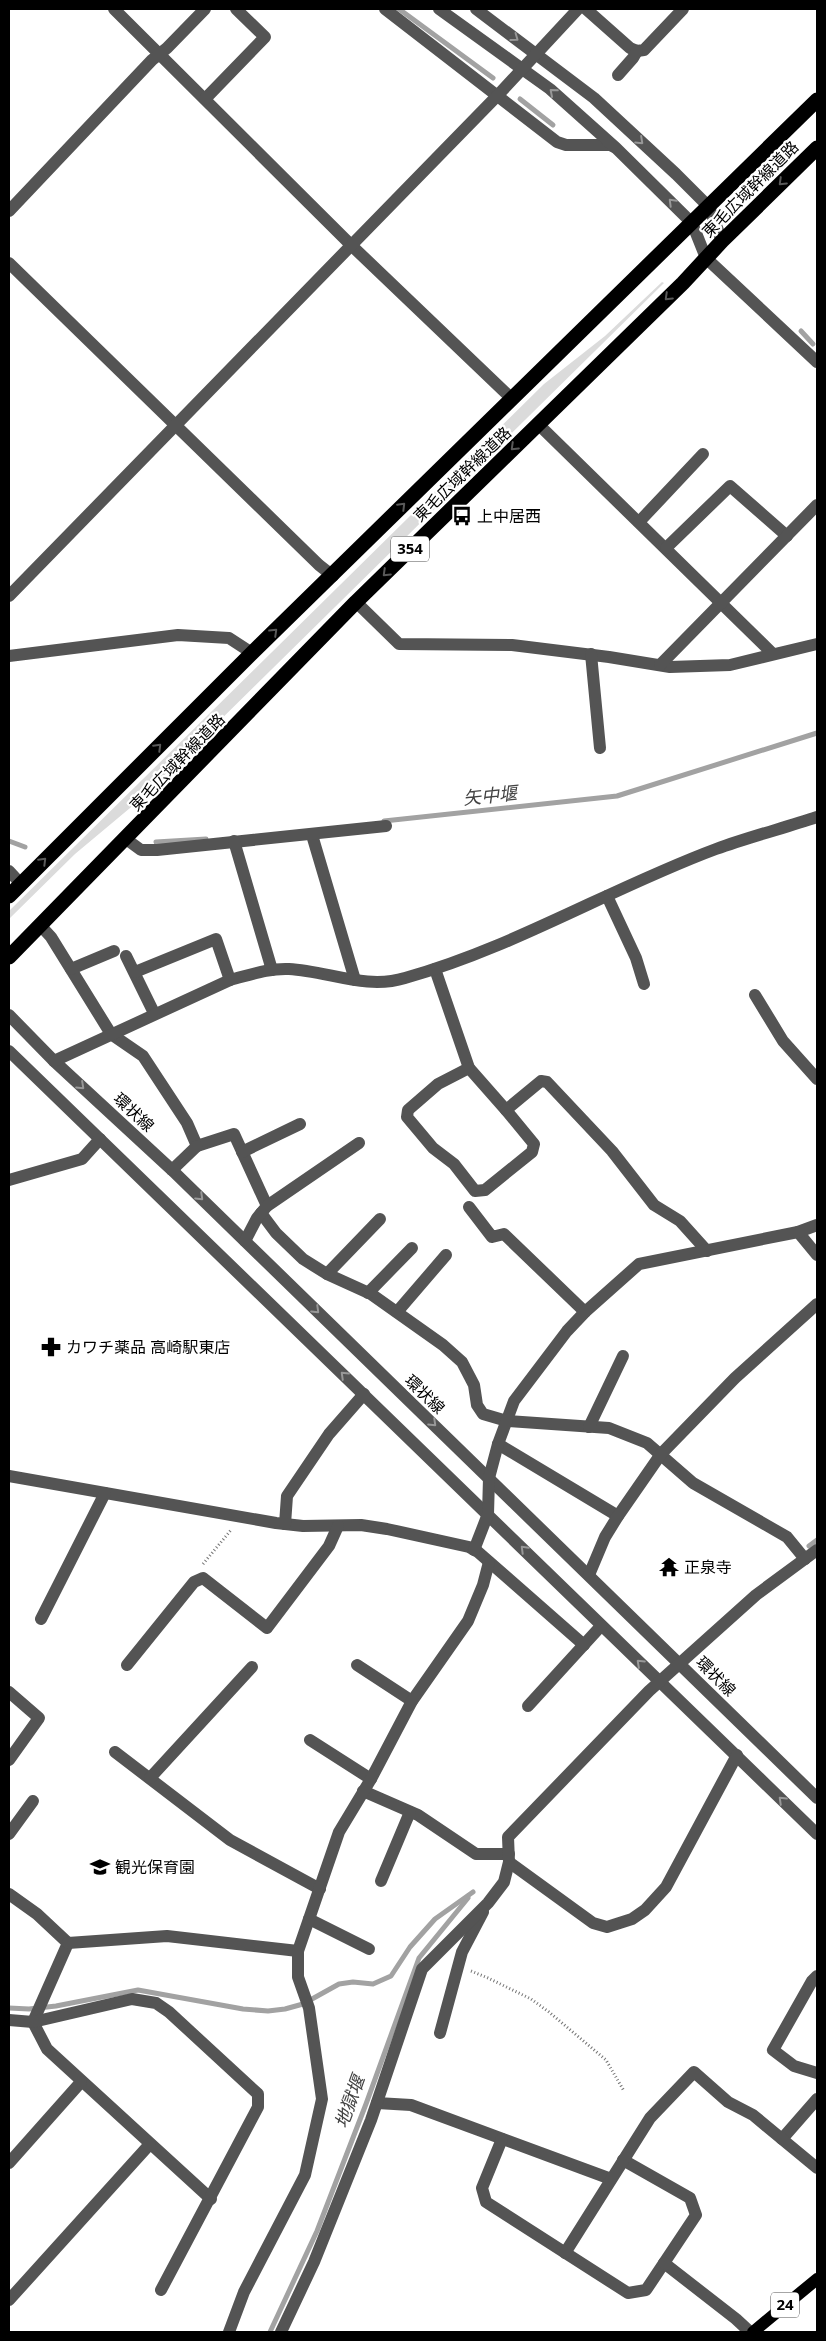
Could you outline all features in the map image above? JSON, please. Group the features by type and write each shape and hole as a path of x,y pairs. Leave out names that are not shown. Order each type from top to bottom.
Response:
{"highway":[{"name":"東毛広域幹線道路","path":"9,896 252,653 817,100"},
{"name":"東毛広域幹線道路","path":"9,957 356,602 817,148"}],"main road":[{"name":"24","path":"751,2332 817,2279"}],"street":[{"path":"114,9 351,245 511,398"},
{"path":"9,211 152,60 205,9"},
{"path":"205,99 265,37 236,9"},
{"path":"385,9 557,142 566,145 610,145 616,148"},
{"path":"439,9 550,89 616,148 692,222 706,258 816,358"},
{"path":"476,9 594,98 709,207 722,241"},
{"path":"9,596 498,95 578,9"},
{"path":"586,9 630,48 636,51 644,50 683,9"},
{"path":"618,75 633,58 636,51"},
{"path":"9,263 332,576"},
{"path":"538,424 721,601 773,654"},
{"path":"639,522 703,454"},
{"path":"666,548 730,486 787,536"},
{"path":"660,665 817,505"},
{"path":"356,602 399,644 512,645 591,654 670,667 730,665 817,644"},
{"path":"9,656 178,635 230,638 252,653"},
{"path":"591,654 600,748"},
{"path":"54,1061 154,1013 230,980 272,970 290,969 369,983 402,979 435,970 716,849 817,817"},
{"path":"126,839 134,847 149,850 386,826"},
{"path":"312,835 355,980"},
{"path":"234,841 272,970"},
{"path":"9,870 21,884"},
{"path":"607,896 636,958 644,984"},
{"path":"40,926 51,937 111,1034 143,1056 187,1123 197,1146"},
{"path":"135,972 216,940 230,980"},
{"path":"70,969 114,950"},
{"path":"126,956 154,1013"},
{"path":"435,970 469,1068 534,1144 532,1152 485,1190 475,1192 454,1164 433,1148 407,1117 408,1110 438,1084 469,1068"},
{"path":"755,995 783,1041 817,1079"},
{"name":"環状線","path":"9,1015 54,1061 172,1170 817,1798"},
{"path":"9,1051 817,1834"},
{"path":"506,1110 541,1081 548,1082 612,1151 654,1205 680,1221 706,1251"},
{"path":"242,1152 300,1124"},
{"path":"172,1170 197,1146 234,1134 264,1209 276,1233 303,1259 327,1274 368,1292 462,1362 474,1385 477,1405 483,1414 507,1421 609,1428 647,1443 662,1454 676,1470 693,1483 787,1538 805,1559"},
{"path":"9,1180 82,1159 100,1139"},
{"path":"245,1241 264,1209 359,1143"},
{"path":"469,1207 492,1237 504,1234 585,1312"},
{"path":"327,1274 380,1220"},
{"path":"474,1550 488,1514 489,1478 498,1444 514,1401 567,1331 585,1312 639,1264 798,1232 817,1225"},
{"path":"798,1232 817,1255"},
{"path":"368,1292 412,1248"},
{"path":"397,1312 446,1255"},
{"path":"589,1575 605,1537 662,1454 735,1378 817,1304"},
{"path":"589,1427 623,1356"},
{"path":"285,1524 287,1496 329,1434 364,1394"},
{"path":"498,1444 618,1516"},
{"path":"9,1476 285,1524 362,1525 474,1550 584,1645"},
{"path":"40,1619 105,1493"},
{"path":"127,1665 194,1582 203,1578 267,1628 329,1546 338,1526"},
{"path":"281,2332 314,2262 377,2103 422,1969 488,1902 504,1882 509,1858 508,1837 659,1681 756,1595 817,1550"},
{"path":"229,2332 244,2292 305,2175 322,2099 309,2008 298,1977 298,1951 339,1832 371,1778 412,1701 468,1621 483,1585 489,1562"},
{"path":"528,1706 601,1626"},
{"path":"357,1665 412,1701"},
{"path":"150,1778 252,1667"},
{"path":"9,1692 39,1718 9,1760"},
{"path":"310,1740 371,1778"},
{"path":"115,1752 230,1840 320,1889"},
{"path":"363,1791 410,1812 476,1854 509,1858 593,1923 608,1927 632,1919 645,1910 666,1887 737,1755"},
{"path":"9,1834 33,1801"},
{"path":"381,1881 410,1812"},
{"path":"9,1894 37,1914 68,1943 167,1936 298,1951"},
{"path":"440,2033 462,1952 488,1902"},
{"path":"309,1919 369,1949"},
{"path":"32,2022 68,1943"},
{"path":"817,1976 812,1981 772,2050 794,2066 817,2073"},
{"path":"11,2022 32,2022 132,1999 156,2003 169,2012 258,2094 258,2107 211,2199 161,2290"},
{"path":"32,2022 47,2049 211,2199"},
{"path":"565,2252 650,2118 694,2072 728,2102 753,2115 817,2168"},
{"path":"9,2163 81,2082"},
{"path":"782,2139 817,2099"},
{"path":"377,2103 411,2105 611,2179"},
{"path":"502,2139 482,2188 486,2202 628,2293 646,2290 696,2215 690,2198 623,2160"},
{"path":"9,2300 150,2144"},
{"path":"664,2263 751,2332"}],"path":[{"path":"201,1579 202,1565 242,1517"},
{"path":"458,1967 488,1978 531,1999 549,2012 606,2060 624,2091"}],"shaded area":[{"path":"662,282 664,283 136,803 75,854 9,919 9,911 544,384 605,336"}],"waterway":[{"path":"399,9 493,78"},
{"path":"520,99 553,125"},
{"path":"801,331 813,344"},
{"name":"矢中堰","path":"384,821 617,796 817,733"},
{"name":"矢中堰","path":"156,842 206,839"},
{"name":"矢中堰","path":"9,841 25,847"},
{"name":"地獄堰","path":"809,1546 817,1540"},
{"path":"9,2008 29,2009 56,2006 138,1990 243,2009 268,2011 285,2009 303,2004 339,1984 353,1982 373,1984 391,1976 410,1947 435,1919 473,1892"},
{"name":"地獄堰","path":"270,2332 317,2231 419,1958 468,1898"}],"place":[{"name":"上中居西","path":"462,516"},
{"name":"カワチ薬品 高崎駅東店","path":"51,1347"},
{"name":"正泉寺","path":"669,1567"},
{"name":"観光保育園","path":"100,1867"}]}
